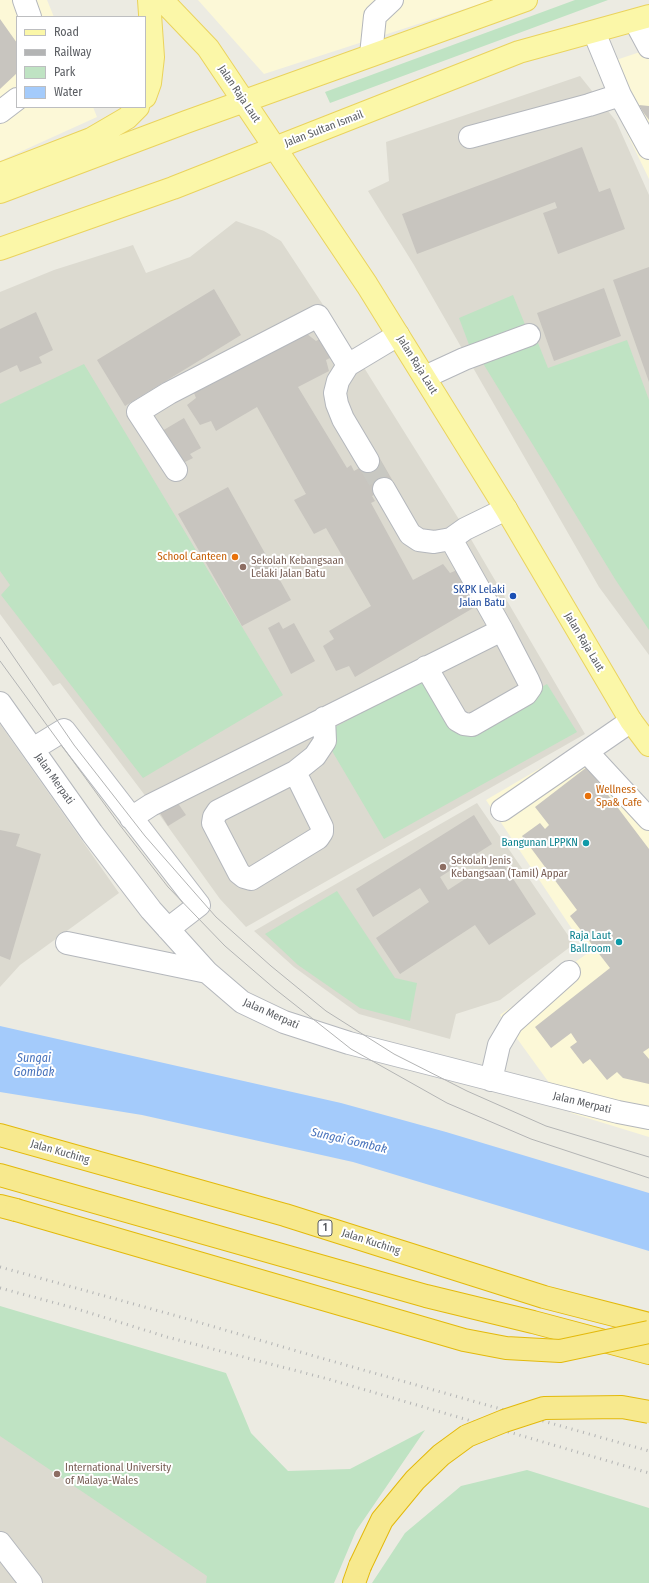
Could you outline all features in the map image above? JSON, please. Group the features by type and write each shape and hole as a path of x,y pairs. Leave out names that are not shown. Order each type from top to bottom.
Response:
{"highway":[{"name":"Jalan Kuching","path":"0,1135 285,1215 544,1297 649,1324"},
{"path":"0,1175 426,1296 533,1322 649,1353"},
{"path":"8,1208 464,1340 506,1348 560,1351 649,1332"},
{"path":"357,1574 382,1520 415,1480 441,1455 467,1436 504,1421 544,1408 622,1407 649,1412"}],"main road":[{"path":"146,94 150,83 153,57 149,0"},
{"name":"Jalan Raja Laut","path":"162,0 208,48 367,285 506,509 631,720 649,744"},
{"path":"0,192 371,55 506,2"},
{"name":"Jalan Sultan Ismail","path":"0,249 173,188 519,52 642,18"},
{"path":"0,174 91,139 127,118 137,108"}],"street":[{"path":"24,0 30,16"},
{"path":"371,55 374,16 392,0"},
{"path":"642,18 649,47"},
{"path":"594,32 620,95 649,148"},
{"path":"470,137 589,106 620,95"},
{"path":"0,112 16,100"},
{"path":"176,470 138,412 169,393 318,316 348,365"},
{"path":"368,461 343,419 337,404 335,393 338,381 348,365 398,335"},
{"path":"425,378 464,359 529,335"},
{"path":"384,489 410,534 419,540 434,542 451,539 465,529 506,509"},
{"path":"426,667 457,720 464,724 472,725 526,694 530,687 528,680 502,630 451,539"},
{"path":"131,818 151,805 502,630"},
{"name":"Jalan Merpati","path":"0,703 96,839 168,929 207,972 242,1002 284,1022 349,1043 491,1080 649,1118"},
{"path":"295,772 322,826 322,832 318,838 251,879 244,877 239,872 212,823 214,817 218,811 295,772 315,756 325,740 324,718"},
{"path":"502,810 631,720"},
{"path":"32,749 64,730 199,905 168,929"},
{"path":"587,752 649,819"},
{"path":"66,943 207,972"},
{"path":"491,1080 499,1045 512,1023 569,972"},
{"path":"0,1543 31,1583"}],"shaded area":[{"path":"0,0 47,0 54,16 16,16 16,108 93,108 97,117 0,161"},
{"path":"198,0 492,0 264,74"},
{"path":"649,49 649,179 595,67"},
{"path":"580,76 616,121 649,195 649,655 599,587 414,265 368,191 389,181 386,142"},
{"name":"Sekolah Kebangsaan Lelaki Jalan Batu","path":"236,221 264,231 281,241 358,358 465,529 585,734 246,927 220,899 156,810 60,683 53,686 0,614 0,292 54,270 133,245 146,273 190,257"},
{"path":"0,724 119,893 20,965 0,987"},
{"path":"590,739 649,806 649,1137 571,1113 500,1015 588,953 486,800"},
{"name":"Sekolah Jenis Kebangsaan (Tamil) Appar","path":"477,803 574,944 500,1000 456,1014 450,1039 359,1014 294,967 254,931"},
{"name":"International University of Malaya-Wales","path":"0,1411 228,1583 0,1583"}],"green space":[{"path":"575,0 608,0 330,103 325,92"},
{"path":"513,295 526,327 471,350 459,318"},
{"path":"536,338 548,368 627,340 649,400 649,630 615,579 481,360"},
{"path":"84,364 283,695 143,778 1,595 10,585 0,571 0,404"},
{"path":"425,679 459,733 547,684 577,732 384,839 322,734"},
{"path":"337,891 395,978 417,983 410,1021 360,1008 298,965 265,934"},
{"path":"0,1306 226,1373 251,1433 288,1471 350,1469 425,1430 356,1531 334,1583 206,1583 207,1576 0,1436"},
{"path":"527,1470 649,1508 649,1583 372,1583 405,1533 461,1486"}],"water":[{"name":"Sungai Gombak","path":"0,1026 341,1103 446,1132 649,1193 649,1251 353,1162 142,1115 0,1092"}],"building":[{"path":"0,19 16,42 16,74 0,89"},
{"path":"639,105 649,106 649,120 643,112"},
{"path":"582,147 599,192 610,188 625,229 558,254 543,213 557,208 555,202 417,254 402,214"},
{"path":"649,267 649,382 613,280"},
{"path":"604,288 621,336 554,361 537,313"},
{"path":"214,289 241,335 125,406 97,360"},
{"path":"36,312 53,350 39,357 42,363 20,372 17,365 0,373 0,329"},
{"path":"307,334 316,341 324,337 334,356 326,360 329,371 298,387 347,468 351,465 354,471 379,457 394,483 372,496 375,501 371,503 413,580 443,564 450,573 457,570 476,595 470,599 475,607 355,677 349,666 336,671 323,646 334,639 329,631 371,606 326,528 314,534 294,500 306,494 257,407 216,431 211,421 200,425 187,405 196,398 192,388"},
{"path":"184,418 201,448 190,454 193,458 183,463 162,431"},
{"name":"School Canteen","path":"228,487 291,600 242,626 178,514"},
{"path":"279,622 283,629 294,623 315,661 291,674 268,628"},
{"path":"587,767 649,849 649,1048 643,1052 649,1059 649,1084 623,1078 617,1072 607,1080 590,1059 583,1064 570,1047 577,1042 571,1033 551,1048 535,1027 610,968 570,916 577,910 522,836 540,823 545,829 549,825 535,807"},
{"path":"175,799 186,815 168,826 158,810"},
{"path":"474,815 492,844 440,877 448,890 499,857 536,914 489,945 475,925 400,974 376,938 429,902 420,888 373,917 356,889"},
{"path":"0,830 20,834 16,846 41,854 10,960 0,956"}],"tunnel":[{"path":"368,461 384,489"}],"tram line":[{"path":"0,637 74,745 145,836 216,917 271,966 326,1011 394,1054 467,1091 546,1126 649,1157"},
{"path":"0,661 119,824 168,887 225,946 275,989 351,1049 447,1103 531,1139 649,1178"}],"railway":[{"path":"0,1267 649,1451"},
{"path":"0,1288 74,1308 167,1337 328,1379 649,1473"}],"place":[{"name":"School Canteen","path":"235,557"},
{"name":"Sekolah Kebangsaan Lelaki Jalan Batu","path":"243,567"},
{"name":"SKPK Lelaki Jalan Batu","path":"513,596"},
{"name":"Wellness Spa& Cafe","path":"588,796"},
{"name":"Bangunan LPPKN","path":"586,843"},
{"name":"Sekolah Jenis Kebangsaan (Tamil) Appar","path":"443,867"},
{"name":"Raja Laut Ballroom","path":"619,942"},
{"name":"International University of Malaya-Wales","path":"57,1474"}]}
